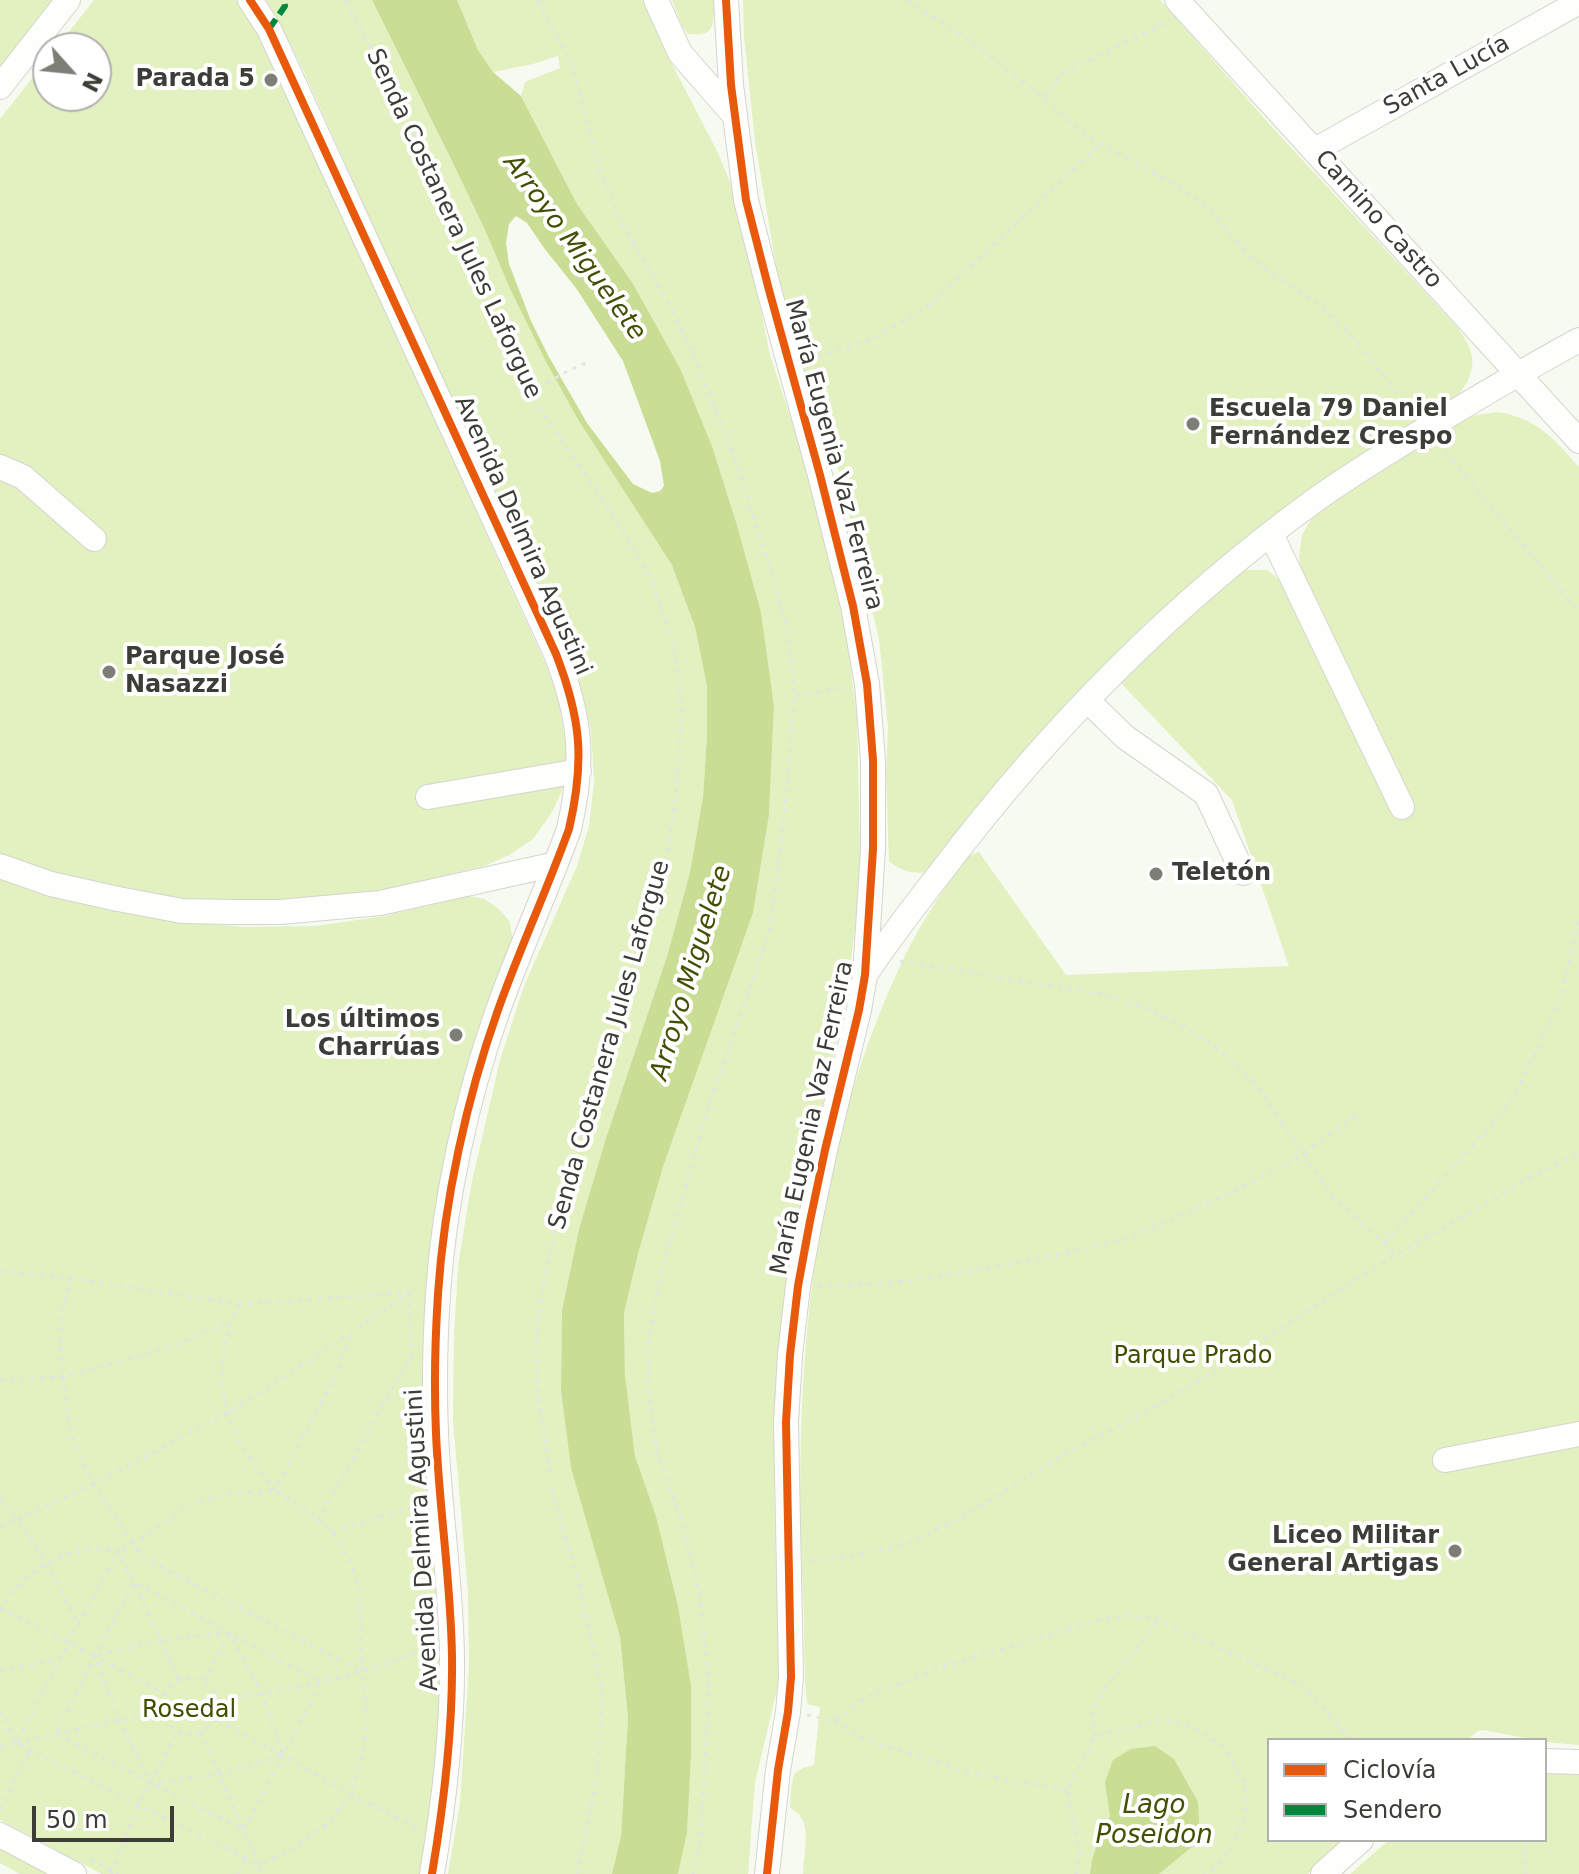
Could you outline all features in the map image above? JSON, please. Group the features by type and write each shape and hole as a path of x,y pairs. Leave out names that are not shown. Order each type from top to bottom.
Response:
{"street":[{"path":"0,87 68,0"},
{"name":"Avenida Delmira Agustini","path":"250,0 269,29 556,654 568,685 580,743 576,800 569,829 497,1011 457,1161 446,1226 438,1292 435,1369 436,1435 452,1644 451,1718 446,1779 432,1874"},
{"path":"656,0 680,53 734,115"},
{"name":"María Eugenia Vaz Ferreira","path":"726,0 734,115 746,200 853,606 867,684 873,760 871,966 825,1150 798,1286 790,1355 786,1422 791,1677 767,1874"},
{"name":"Santa Lucía","path":"1315,150 1579,2"},
{"name":"Camino Castro","path":"1182,6 1579,441"},
{"path":"871,966 978,823 1044,745 1181,609 1271,534 1360,469 1518,373 1579,340"},
{"path":"0,467 23,477 94,539"},
{"path":"1271,534 1402,807"},
{"path":"1087,700 1125,737 1206,794 1243,873"},
{"path":"428,797 579,771"},
{"path":"0,866 51,884 118,899 182,911 233,912 293,911 380,903 556,864"},
{"path":"1445,1460 1579,1434"},
{"path":"1547,1761 1579,1762"},
{"path":"0,1835 74,1874"},
{"path":"1323,1874 1359,1842"}],"path":[{"path":"538,0 572,65 600,171 620,219 694,355 739,469 788,629 795,696 769,933 706,1114 660,1276 649,1340 649,1398 657,1452 682,1523 700,1595 709,1686 701,1833 693,1874"},
{"path":"907,0 963,36 1101,144 1181,188 1210,209 1248,255 1315,302 1346,330 1579,612"},
{"path":"1043,97 1064,72 1182,6"},
{"path":"788,360 822,355 874,338 931,304 1101,144"},
{"path":"529,393 590,361"},
{"path":"795,696 867,684"},
{"path":"1384,1243 1514,1096 1562,993 1579,920"},
{"path":"871,966 962,970 1101,994 1149,1009 1192,1031 1226,1055 1255,1083 1332,1196 1396,1255"},
{"path":"798,1286 889,1283 954,1274 1059,1255 1131,1237 1289,1163 1361,1112"},
{"path":"788,1563 847,1557 910,1543 976,1509 1071,1450 1202,1379 1396,1255 1529,1178 1579,1153"},
{"path":"0,1271 70,1278 239,1304 438,1292"},
{"path":"70,1278 62,1315 60,1345 62,1377 75,1448 94,1484 142,1557 362,1672"},
{"path":"0,1527 94,1484 227,1413 409,1293"},
{"path":"409,1293 413,1369"},
{"path":"239,1304 230,1322 223,1356 227,1413 241,1445 275,1490 332,1532 348,1556 360,1590 362,1672 368,1718 362,1757 350,1794 328,1823 294,1848 259,1865"},
{"path":"0,1380 62,1377 171,1346 230,1322"},
{"path":"275,1490 337,1373 352,1333"},
{"path":"318,1521 412,1354"},
{"path":"165,1694 0,1609 14,1589 31,1573 67,1554 118,1550 133,1544 190,1504 231,1493 275,1490"},
{"path":"0,1498 18,1518 48,1564 79,1626"},
{"path":"332,1532 442,1501"},
{"path":"118,1550 179,1679"},
{"path":"16,1743 118,1550"},
{"path":"134,1582 321,1682"},
{"path":"56,1734 134,1582"},
{"path":"833,1721 868,1696 945,1666 1099,1620 1128,1615 1158,1620 1302,1685 1350,1738"},
{"path":"1076,1874 1080,1852 1067,1790 1095,1736 1093,1712 1101,1694 1158,1620"},
{"path":"95,1656 160,1640 229,1633"},
{"path":"204,1681 229,1633"},
{"path":"229,1633 262,1693 283,1755"},
{"path":"218,1701 321,1682 362,1672 434,1646 452,1644"},
{"path":"95,1656 119,1720 151,1783"},
{"path":"0,1671 60,1659"},
{"path":"179,1679 204,1681 218,1701 216,1719 201,1732 178,1732 168,1725 163,1714 165,1694 179,1679"},
{"path":"244,1830 321,1682"},
{"path":"0,1710 16,1743 259,1865"},
{"path":"788,1712 833,1721 866,1740 976,1774 1067,1790"},
{"path":"0,1747 119,1720 163,1714"},
{"path":"216,1719 419,1829"},
{"path":"1095,1736 1161,1720 1185,1724 1223,1746 1244,1781 1246,1803 1243,1821 1231,1849 1209,1873"},
{"path":"111,1874 138,1805 178,1732"},
{"path":"201,1732 262,1874"},
{"path":"56,1734 244,1830"},
{"path":"0,1810 30,1750"},
{"path":"151,1783 220,1774 283,1755"},
{"path":"1525,1842 1527,1874"},
{"path":"238,1874 246,1859"}],"green space":[{"path":"0,0 56,0 32,32 0,75"},
{"path":"94,0 236,0 258,24 557,694 568,760 565,784 552,812 533,839 509,855 484,866 381,891 253,903 177,898 76,878 0,855 0,119 32,78 32,112 112,112 112,32 69,32"},
{"path":"266,0 372,0 545,360 577,418 673,565 695,627 707,686 703,797 690,872 668,953 579,1229 562,1310 561,1391 571,1467 620,1637 628,1718 621,1836 612,1874 448,1874 460,1803 469,1665 468,1593 453,1421 458,1266 471,1186 500,1060 524,986 577,866 589,826 594,782 591,730 569,655 305,74"},
{"path":"457,0 642,0 730,182 744,228 770,355 808,471 846,633 857,716 858,903 846,1000 802,1195 786,1288 774,1427 778,1686 755,1782 748,1874 678,1874 687,1833 691,1685 678,1606 656,1516 635,1456 625,1375 624,1313 663,1167 753,913 769,815 774,706 761,612 712,446 680,368 632,282 577,204 521,96 525,82 560,68 558,56 493,72 478,50"},
{"path":"672,0 715,0 709,31 688,34"},
{"path":"743,0 1160,0 1272,127 1457,327 1472,356 1471,373 1454,401 1269,525 930,872 908,871 889,861 888,727 879,639 839,472 825,425 801,367 781,295 755,142"},
{"name":"Parque Prado","path":"1497,412 1523,419 1552,438 1579,467 1579,1745 1483,1730 1469,1738 1267,1738 1267,1842 1342,1842 1308,1874 803,1874 805,1828 799,1815 790,1808 791,1789 794,1774 814,1765 820,1707 807,1703 805,1662 801,1432 805,1351 827,1190 846,1112 871,1035 903,960 966,856 979,852 1066,975 1289,966 1232,800 1120,682 1180,624 1246,570 1267,570 1283,583 1301,574 1299,557 1302,535 1310,521 1343,493 1466,417"},
{"name":"Rosedal","path":"0,877 176,920 243,927 316,926 384,916 469,896 484,899 499,909 510,922 513,943 439,1227 445,1711 425,1874 102,1874 0,1820"},
{"path":"1547,1773 1579,1775 1579,1874 1350,1874 1387,1842 1547,1842"},
{"path":"0,1844 56,1874 20,1874 0,1863"}],"water":[{"name":"Arroyo Miguelete","path":"372,0 457,0 478,50 493,72 521,96 577,204 632,282 680,368 712,446 761,612 774,706 769,815 753,913 663,1167 624,1313 625,1375 635,1456 656,1516 678,1606 691,1685 687,1833 678,1874 612,1874 621,1836 628,1718 620,1637 571,1468 561,1391 562,1310 579,1229 668,953 690,872 703,797 707,686 695,627 672,565 577,418 545,360","holes":["516,216 527,223 576,288 623,361 660,461 664,486 660,491 652,493 633,484 587,423 531,321 509,264 506,243 509,224"]},
{"name":"Lago Poseidon","path":"1155,1746 1174,1759 1198,1802 1200,1840 1159,1874 1090,1874 1100,1835 1110,1816 1105,1782 1113,1760 1131,1749"}],"marked path":[{"path":"269,29 285,6 284,0"}],"cycle path":[{"path":"250,0 269,29 556,654 571,699 578,740 577,782 569,829 487,1043 451,1186 441,1259 435,1398 450,1601 452,1684 447,1766 432,1874"},
{"path":"726,0 731,85 746,200 853,606 867,684 873,760 873,849 865,975 810,1221 790,1355 786,1422 791,1677 767,1874"}],"place":[{"name":"Parada 5","path":"271,80"},
{"name":"Escuela 79 Daniel Fernández Crespo","path":"1193,424"},
{"name":"Parque José Nasazzi","path":"109,672"},
{"name":"Teletón","path":"1156,874"},
{"name":"Los últimos Charrúas","path":"456,1035"},
{"name":"Liceo Militar General Artigas","path":"1455,1551"}]}
